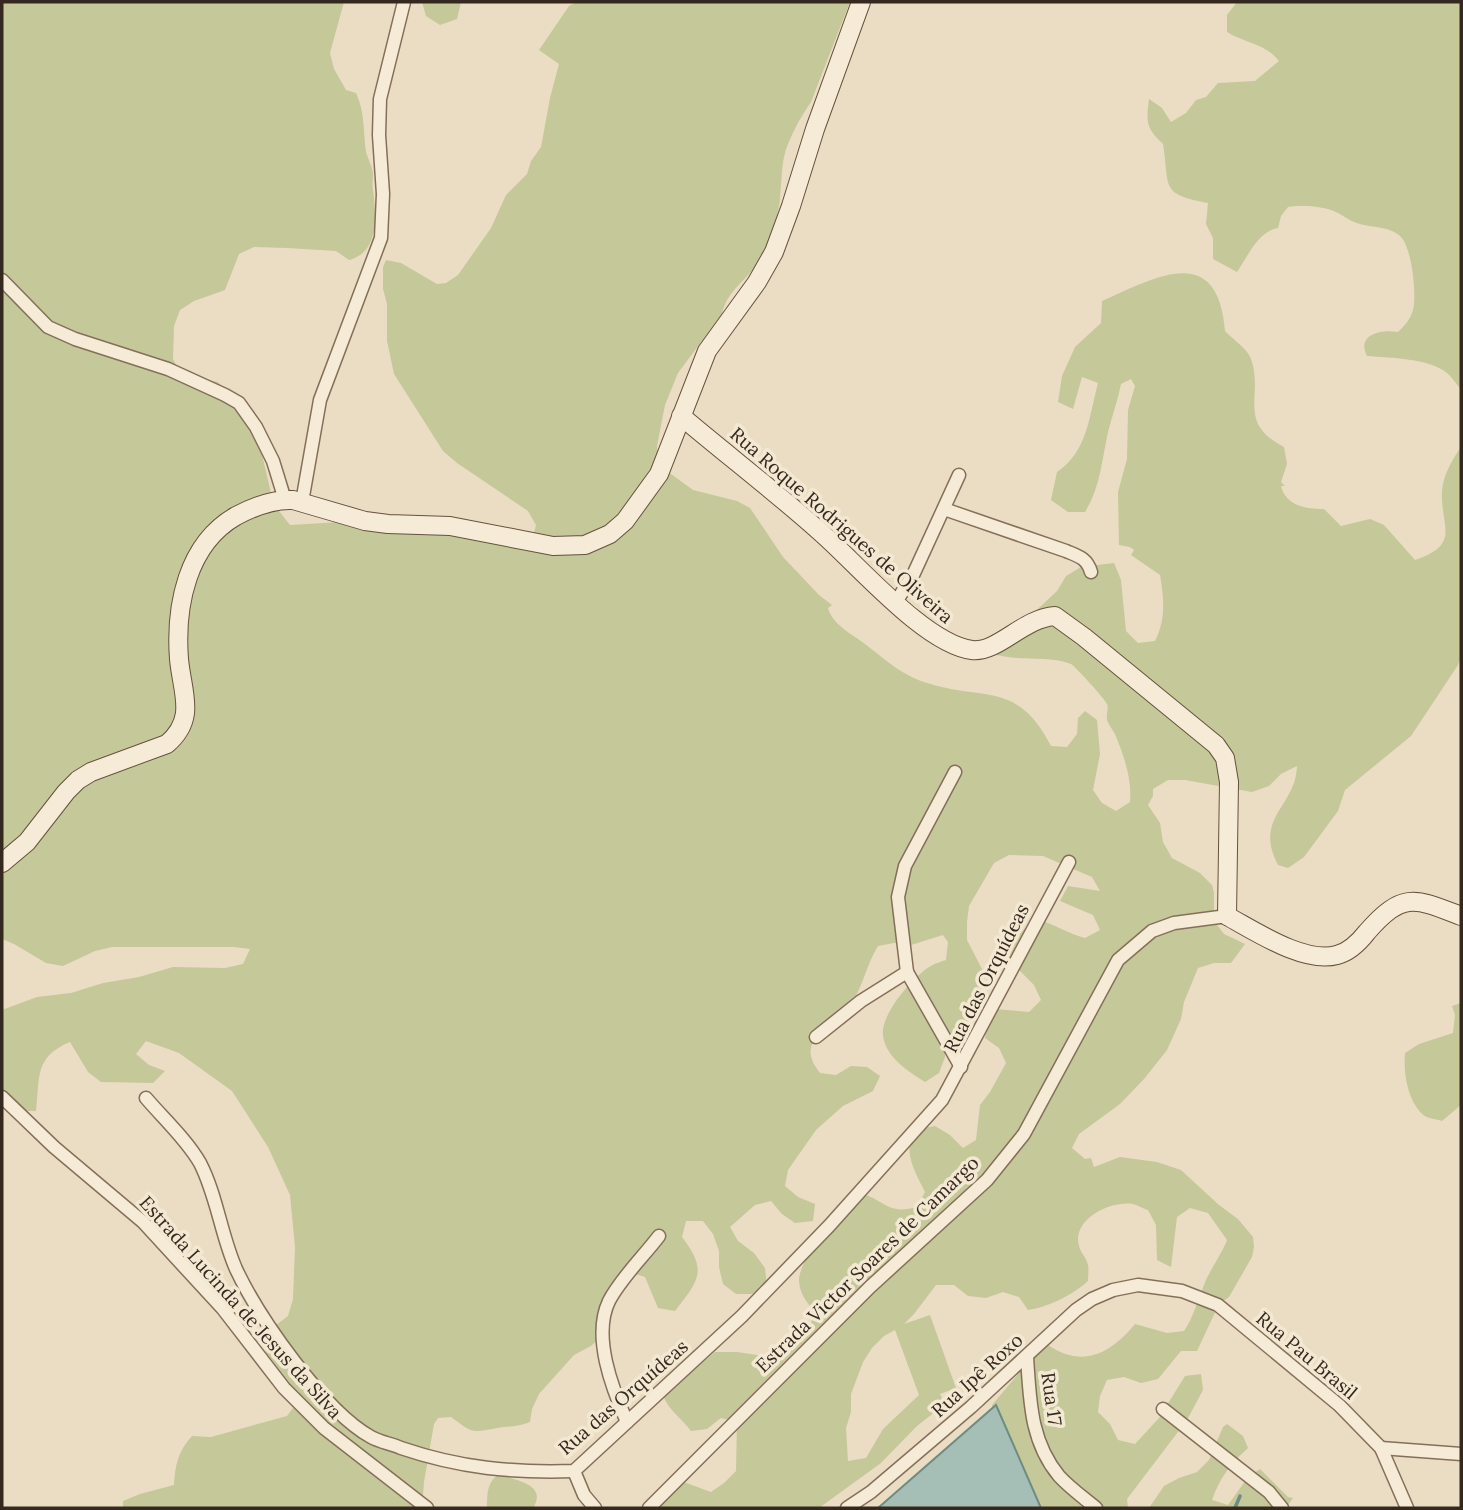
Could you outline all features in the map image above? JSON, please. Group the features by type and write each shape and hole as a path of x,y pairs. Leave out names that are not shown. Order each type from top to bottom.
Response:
{"main road":[{"path":"2,863 27,842 78,780 91,772 167,744 176,736 186,712 179,658 180,631 185,586 192,564 204,544 225,523 250,509 293,501 377,523 450,526 553,546 585,545 610,534 625,521 659,474 707,351 757,282 774,252 861,2"},
{"name":"Rua Roque Rodrigues de Oliveira","path":"681,416 818,529 896,603 946,642 972,650 988,648 1032,621 1055,616 1084,636 1216,745 1225,758 1229,782 1227,916"},
{"path":"1227,916 1280,945 1310,955 1325,956 1337,955 1347,950 1361,940 1381,916 1394,906 1406,902 1426,903 1461,916"}],"street":[{"path":"293,501 320,400 381,238 383,194 379,135 380,99 404,2"},
{"path":"2,280 48,327 75,339 168,369 239,403 256,427 293,501"},
{"path":"896,603 914,573 959,475"},
{"path":"944,509 1066,551 1084,559 1090,572"},
{"path":"955,772 905,866 898,897 907,972 961,1067"},
{"name":"Rua das Orquídeas","path":"146,1098 199,1161 226,1245 238,1273 271,1330 295,1363 345,1419 372,1438 452,1464 515,1471 574,1471 743,1317 942,1100 1069,862"},
{"name":"Estrada Victor Soares de Camargo","path":"649,1508 870,1287 987,1180 1024,1134 1118,960 1152,930 1174,923 1227,916"},
{"path":"816,1037 861,1001 907,972"},
{"name":"Estrada Lucinda de Jesus da Silva","path":"2,1097 54,1147 143,1222 223,1309 284,1388 324,1428 427,1508"},
{"path":"626,1422 611,1386 604,1346 604,1315 611,1298 659,1236"},
{"name":"Rua Ipê Roxo","path":"847,1508 871,1492 1027,1357 1076,1310 1112,1290 1138,1285"},
{"name":"Rua Pau Brasil","path":"1138,1285 1182,1291 1218,1305 1339,1405 1381,1448 1407,1508"},
{"name":"Rua 17","path":"1027,1357 1032,1422 1042,1450 1060,1476 1096,1508"},
{"path":"1163,1409 1269,1492 1282,1508"},
{"path":"1381,1448 1461,1454"},
{"path":"574,1471 584,1495 595,1508"}],"green space":[{"path":"2,2 344,2 330,53 334,69 346,90 356,93 361,107 366,152 373,173 375,221 371,241 359,256 349,260 336,251 287,248 254,247 239,254 225,290 194,301 180,310 174,326 173,359 181,374 218,382 231,396 259,442 271,493 279,511 290,525 340,522 532,541 536,525 528,511 443,451 394,374 387,341 387,304 383,289 383,267 386,260 401,263 437,284 446,283 458,275 491,228 506,195 527,174 531,161 541,147 559,64 539,50 569,6 577,2 850,2 811,102 786,150 780,203 765,249 753,270 734,290 722,314 678,373 665,405 657,446 658,462 693,490 737,501 750,508 783,557 832,605 828,608 837,623 907,675 945,688 996,696 1011,702 1025,711 1038,725 1051,746 1067,747 1077,734 1078,718 1085,711 1097,720 1100,754 1093,790 1102,803 1116,811 1130,802 1130,786 1123,754 1107,720 1107,704 1101,696 1071,664 1051,659 1011,658 991,653 1057,591 1066,576 1081,567 1114,563 1121,580 1126,631 1138,643 1155,641 1159,633 1163,609 1160,575 1131,555 1134,550 1130,547 1119,545 1118,492 1127,459 1128,410 1135,386 1131,379 1121,384 1097,484 1085,512 1068,512 1051,500 1057,472 1075,454 1086,432 1098,383 1082,377 1073,409 1058,402 1062,376 1075,347 1101,323 1102,301 1142,283 1180,273 1197,275 1210,285 1220,303 1225,331 1251,359 1255,385 1254,408 1260,428 1269,438 1284,447 1287,464 1281,482 1285,486 1281,486 1287,498 1304,507 1324,509 1341,526 1370,519 1384,525 1415,560 1438,548 1443,541 1445,525 1442,487 1448,469 1461,447 1461,656 1458,665 1411,736 1345,790 1338,811 1304,857 1288,868 1278,865 1270,835 1273,823 1295,780 1297,766 1281,774 1269,786 1252,792 1185,780 1168,780 1153,789 1148,805 1160,823 1163,842 1172,858 1200,873 1212,885 1214,921 1224,934 1245,944 1231,963 1214,963 1198,968 1184,1002 1181,1019 1167,1050 1120,1104 1079,1134 1072,1148 1085,1159 1091,1158 1094,1167 1120,1157 1157,1162 1181,1170 1238,1219 1253,1237 1254,1247 1252,1257 1229,1297 1219,1304 1197,1351 1181,1351 1158,1379 1141,1383 1124,1377 1107,1380 1100,1396 1098,1412 1110,1424 1118,1440 1135,1444 1159,1418 1185,1376 1201,1374 1203,1390 1187,1420 1127,1499 1128,1508 1028,1508 992,1421 992,1405 1035,1354 1048,1345 1073,1356 1085,1357 1106,1350 1135,1324 1167,1333 1184,1331 1206,1279 1227,1240 1208,1213 1190,1208 1177,1217 1171,1267 1157,1260 1156,1225 1148,1210 1135,1205 1116,1205 1090,1217 1080,1231 1078,1240 1088,1265 1088,1281 1068,1296 1044,1306 1028,1310 1019,1297 1003,1292 986,1298 968,1296 954,1285 936,1285 904,1324 930,1315 956,1388 940,1394 945,1404 917,1426 881,1463 819,1508 653,1508 678,1480 711,1492 736,1471 737,1422 721,1418 707,1429 691,1431 664,1398 669,1391 715,1352 771,1357 801,1340 811,1326 813,1310 801,1290 799,1281 805,1261 821,1235 855,1192 865,1194 891,1208 917,1207 925,1192 911,1161 910,1144 913,1137 921,1130 935,1126 950,1135 963,1148 976,1140 980,1105 1006,1063 999,1048 985,1038 987,1022 996,1009 1029,1012 1041,1000 1034,985 1007,958 1015,939 1039,920 1085,938 1100,930 1093,915 1060,901 1068,886 1100,891 1092,877 1043,856 1009,855 994,863 969,906 967,922 967,940 983,971 980,1004 972,1019 956,1028 945,1041 945,1057 939,1073 925,1082 893,1057 885,1043 884,1027 892,1007 908,987 924,971 946,960 948,942 943,935 911,945 894,943 878,946 854,998 846,1010 819,1033 811,1048 812,1059 820,1073 836,1075 851,1066 867,1067 880,1076 873,1091 843,1106 816,1130 788,1170 785,1186 798,1197 815,1204 813,1221 795,1223 782,1214 771,1201 755,1205 730,1227 738,1241 754,1253 765,1268 767,1286 752,1294 736,1294 723,1284 719,1251 713,1234 703,1221 686,1221 682,1237 698,1267 695,1283 675,1311 658,1308 645,1277 629,1272 614,1284 604,1334 591,1346 574,1355 539,1394 530,1422 476,1431 468,1429 451,1417 438,1418 434,1424 422,1508 123,1508 123,1501 174,1485 178,1459 192,1436 211,1437 287,1416 295,1405 265,1356 266,1339 275,1326 288,1316 293,1299 295,1247 290,1195 268,1147 232,1091 179,1053 146,1041 136,1054 149,1065 165,1071 153,1083 101,1082 88,1072 70,1042 58,1048 44,1061 39,1078 36,1111 20,1111 2,1093 2,1010 37,997 71,993 173,967 225,968 243,964 250,949 112,947 95,951 63,966 46,963 2,939","holes":["895,1330 919,1395 883,1429 866,1458 848,1461 846,1428 851,1412 851,1394 863,1362 872,1348"]},
{"path":"422,2 461,2 457,19 440,25 426,16"},
{"path":"1237,2 1461,2 1461,389 1447,373 1430,364 1367,356 1365,343 1368,338 1378,332 1398,332 1413,310 1411,261 1405,243 1397,233 1357,223 1325,208 1288,207 1281,216 1278,228 1259,239 1237,272 1213,259 1213,238 1206,224 1208,203 1181,196 1170,186 1163,144 1148,124 1149,99 1162,108 1171,122 1186,113 1196,100 1206,97 1218,83 1255,81 1279,61 1262,47 1227,32 1227,15"},
{"path":"1461,1003 1461,1105 1442,1121 1425,1116 1414,1104 1406,1078 1405,1053 1419,1044 1453,1033 1455,1015 1452,1006"},
{"path":"1227,1424 1243,1436 1248,1448 1226,1472 1212,1500 1228,1505 1248,1477 1260,1469 1288,1497 1293,1498 1286,1508 1149,1508 1164,1486 1197,1472 1209,1460 1223,1427"},
{"path":"502,1473 534,1490 537,1494 533,1508 487,1508 491,1483"}],"water":[{"path":"996,1405 1041,1508 878,1508"}],"waterway":[{"path":"1235,1508 1240,1496"}]}
